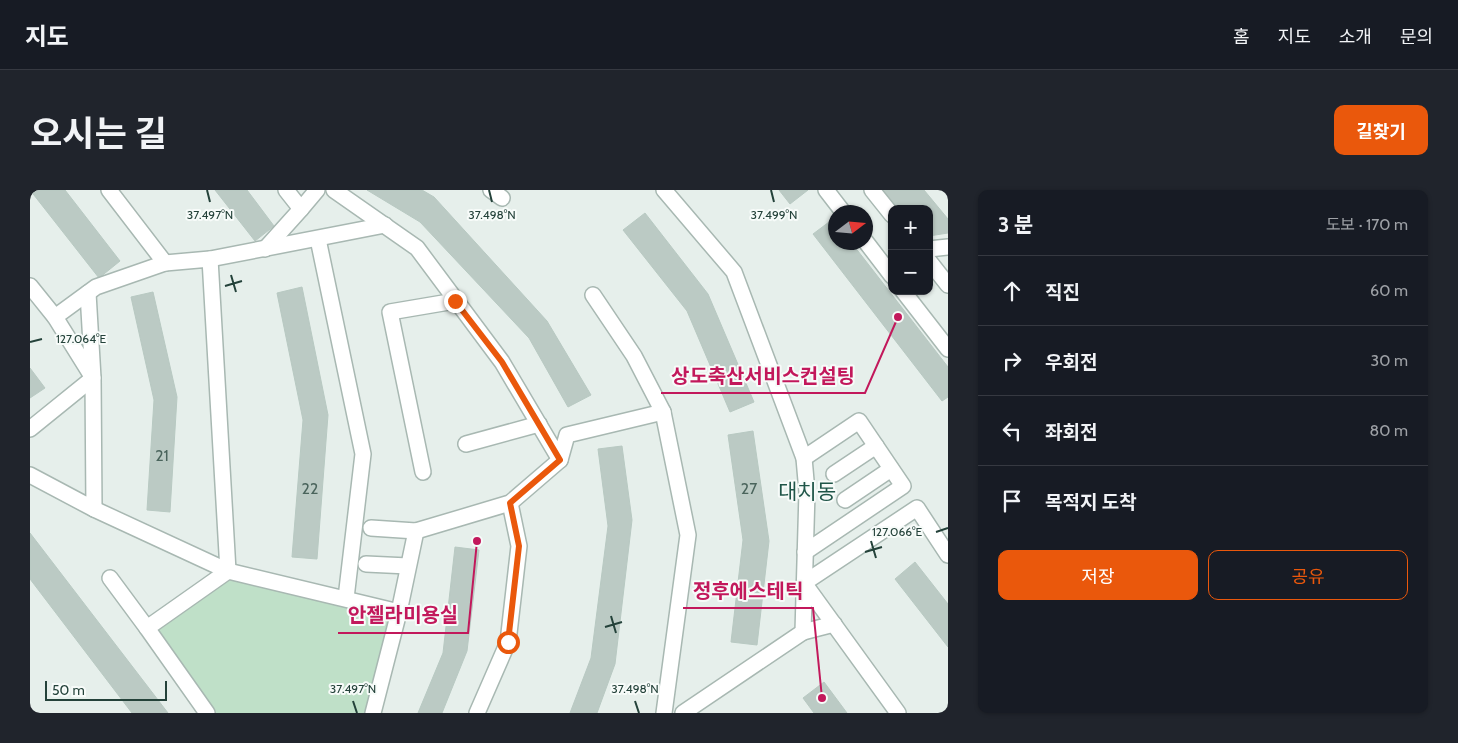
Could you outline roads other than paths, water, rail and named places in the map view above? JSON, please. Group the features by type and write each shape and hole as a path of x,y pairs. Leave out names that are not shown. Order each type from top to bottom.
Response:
{"street":[{"path":"109,190 166,263"},
{"path":"286,190 301,209"},
{"path":"265,249 317,190"},
{"path":"334,190 417,248 502,362 560,460"},
{"path":"664,190 734,272 804,458 807,492 803,632"},
{"path":"826,190 838,205"},
{"path":"872,190 888,210"},
{"path":"55,316 96,286 166,263 210,259 385,225"},
{"path":"318,239 363,454 346,598"},
{"path":"933,249 948,247"},
{"path":"872,250 888,271"},
{"path":"210,259 228,571"},
{"path":"933,266 948,286"},
{"path":"30,286 55,316 93,378"},
{"path":"88,292 93,378 94,509"},
{"path":"593,295 634,356 663,412 688,535 664,713"},
{"path":"906,295 948,350"},
{"path":"423,472 390,312 455,301"},
{"path":"30,429 93,378"},
{"path":"371,528 416,531 510,503 560,460 568,435 663,412"},
{"path":"804,458 859,421 903,486 805,552"},
{"path":"466,444 539,424"},
{"path":"834,474 876,446"},
{"path":"845,500 891,469"},
{"path":"30,475 94,509 228,571 399,612"},
{"path":"477,713 508,642 519,546 510,503"},
{"path":"804,583 916,508 948,555"},
{"path":"373,713 399,612 416,531"},
{"path":"366,564 408,566"},
{"path":"147,628 228,571"},
{"path":"110,578 207,713"},
{"path":"804,583 898,713"},
{"path":"690,711 803,632 834,624"}],"place":[{"name":"상도축산서비스컨설팅","path":"898,317"},
{"name":"안젤라미용실","path":"477,541"},
{"name":"정후에스테틱","path":"822,698"}],"district":[{"name":"대치동","path":"807,492"}]}
